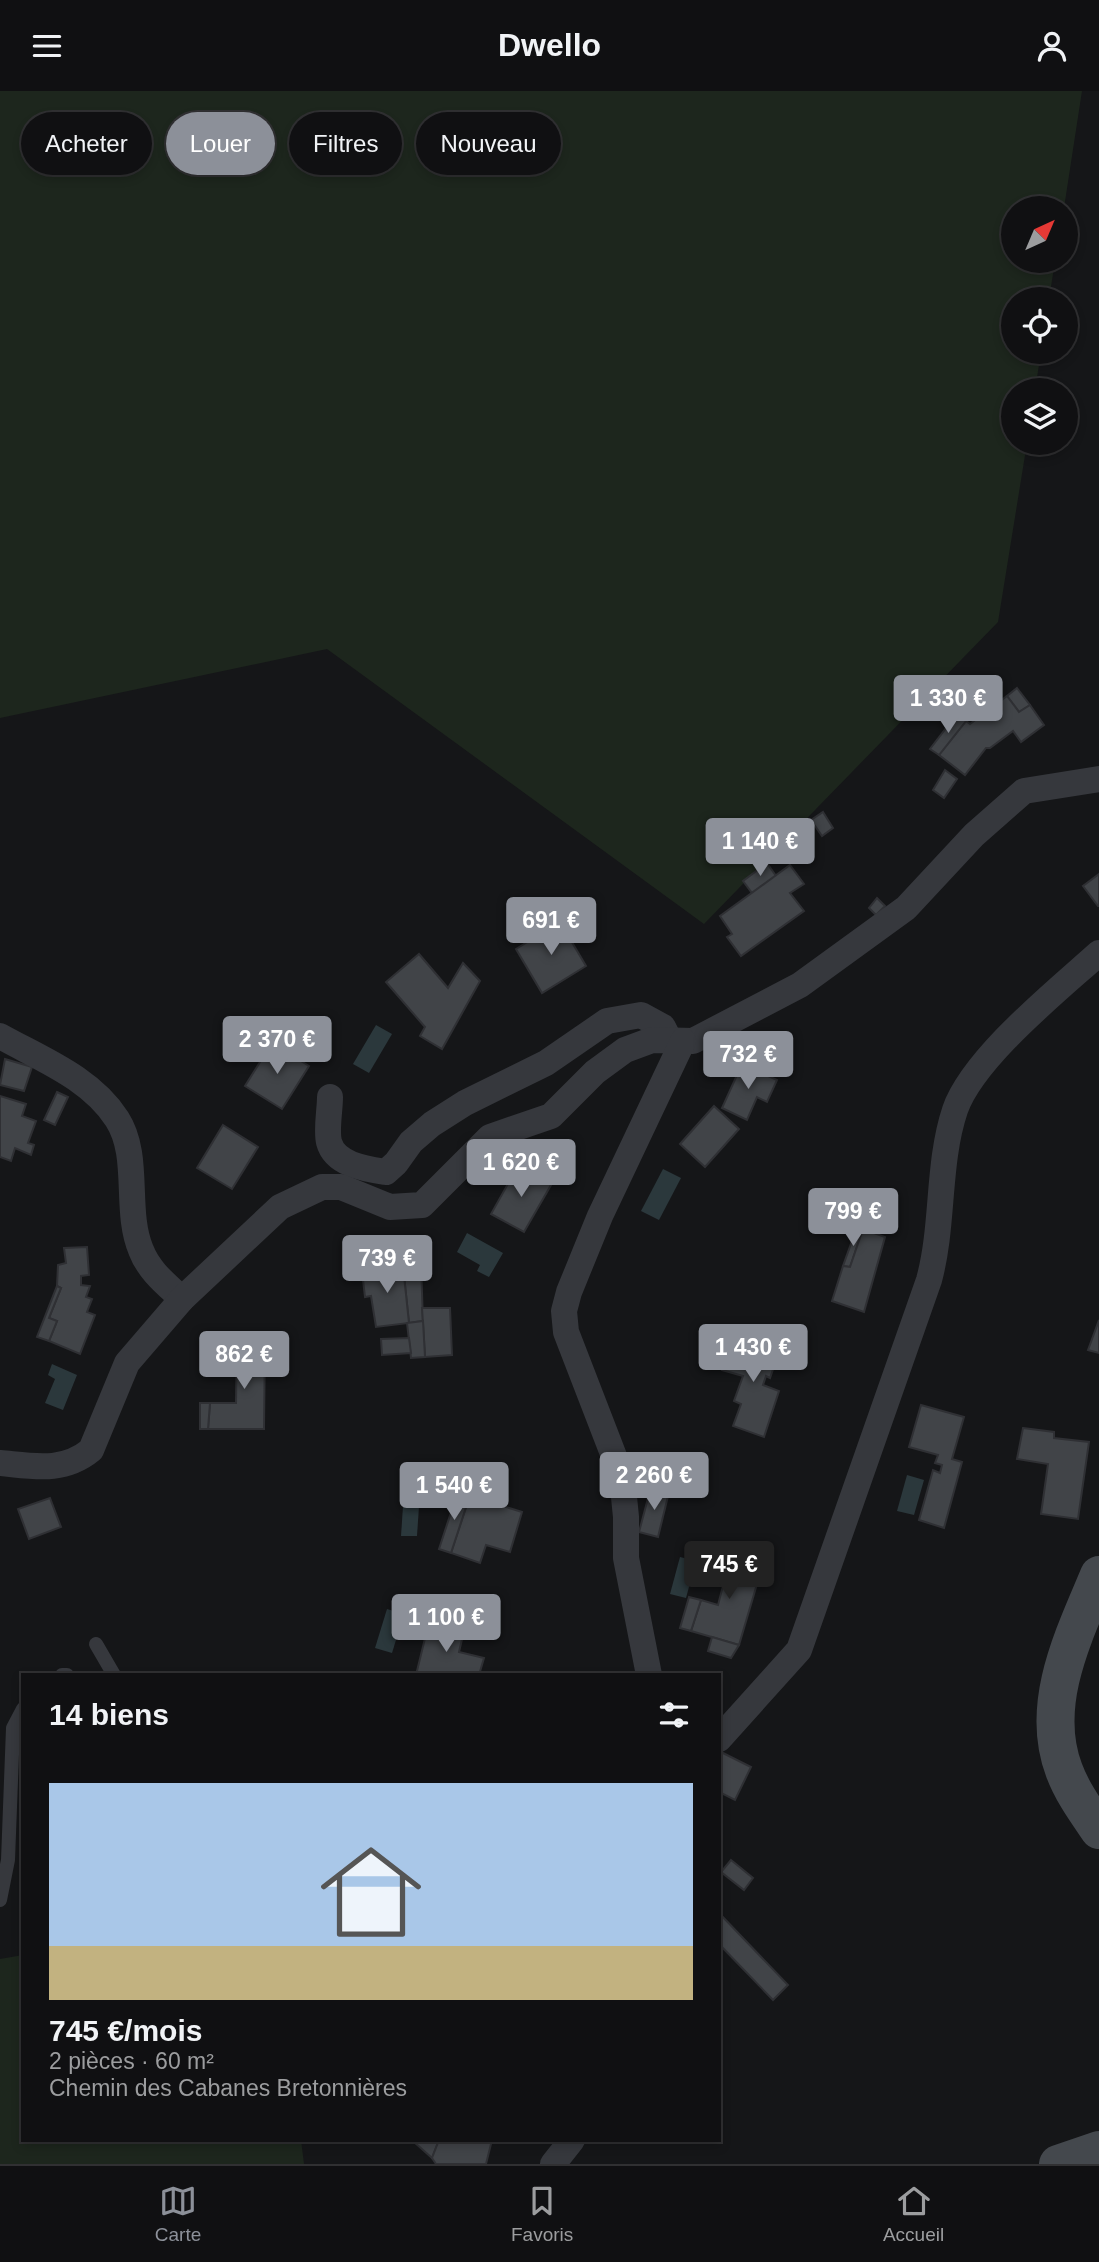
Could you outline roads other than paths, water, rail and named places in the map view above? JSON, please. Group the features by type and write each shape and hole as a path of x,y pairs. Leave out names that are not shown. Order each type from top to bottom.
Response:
{"street":[{"path":"0,1463 53,1468 79,1459 91,1450 127,1363 182,1299 280,1207 322,1187 341,1187 390,1207 422,1205 490,1137 551,1116 595,1072 625,1051 652,1040 693,1041 800,985 906,908 974,835 1024,791 1099,779"},
{"path":"721,1737 799,1650 936,1256 950,1133 956,1108 996,1051 1099,953"},
{"path":"330,1097 329,1142 337,1155 349,1163 386,1172 411,1142 432,1124 546,1063 607,1021 641,1014 663,1027 677,1041"},
{"path":"0,1036 89,1087 119,1121 129,1157 130,1193 140,1249 151,1269 182,1299"},
{"path":"649,1673 626,1558 622,1478 566,1332 564,1311 600,1216 677,1041"},
{"path":"1099,1575 1068,1650 1058,1689 1056,1732 1063,1769 1099,1830"},
{"path":"553,2164 570,2142"},
{"path":"1058,2164 1099,2150"}],"lane":[{"path":"96,1644 113,1673"},
{"path":"0,1900 8,1860 13,1728 21,1713"}]}
